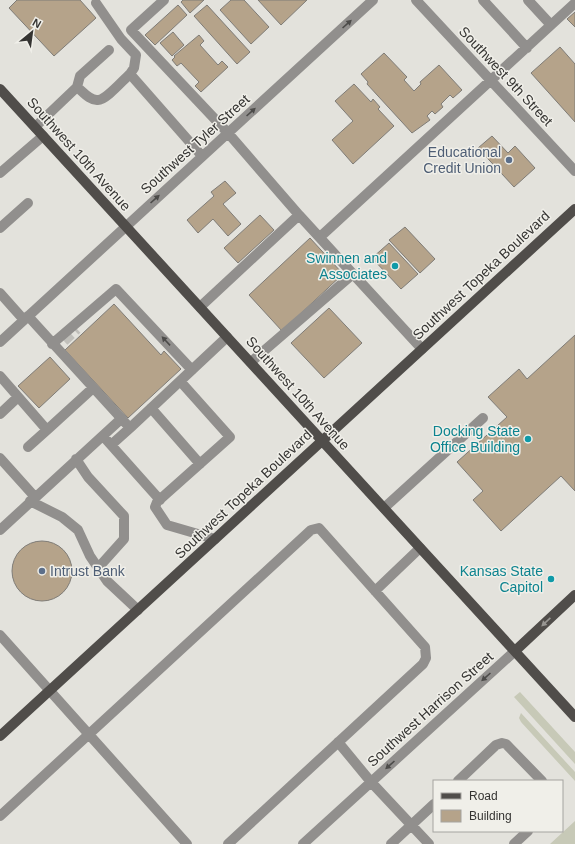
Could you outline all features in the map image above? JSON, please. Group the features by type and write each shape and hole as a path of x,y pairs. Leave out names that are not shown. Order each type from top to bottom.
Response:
{"main road":[{"name":"Southwest 10th Avenue","path":"0,88 575,716"},
{"name":"Southwest Topeka Boulevard","path":"0,736 575,209"},
{"name":"Southwest Harrison Street","path":"515,651 575,595"}],"street":[{"path":"164,0 131,30 228,133 299,215 422,349"},
{"name":"Southwest Tyler Street","path":"0,342 373,0"},
{"name":"Southwest 9th Street","path":"416,0 575,171"},
{"path":"483,0 526,48"},
{"path":"528,0 552,25"},
{"path":"77,87 88,97 98,101 104,98 130,74 134,68 136,55 121,39 96,3"},
{"path":"320,237 575,3"},
{"path":"35,127 77,87 80,76 109,50"},
{"path":"130,74 202,156"},
{"path":"0,173 43,136"},
{"path":"0,228 28,203"},
{"path":"200,307 299,215"},
{"path":"251,362 353,274"},
{"path":"58,342 78,326 116,289 192,370"},
{"path":"0,293 26,318 58,342 93,388 130,428"},
{"path":"111,445 227,336"},
{"path":"0,376 47,430"},
{"path":"180,381 230,437 160,500 155,508 167,525 215,539"},
{"path":"28,447 93,388"},
{"path":"0,414 18,397"},
{"path":"151,408 200,464"},
{"path":"384,508 483,418"},
{"path":"0,530 32,499 121,419"},
{"path":"103,436 160,500"},
{"path":"0,458 32,499 62,517 78,530 90,556 107,581 138,610"},
{"path":"76,459 88,477 124,516 124,539 98,568"},
{"path":"0,816 311,530 319,528 425,647 426,658 423,664 228,844"},
{"path":"375,591 420,548"},
{"path":"0,635 187,844"},
{"name":"Southwest Harrison Street","path":"303,844 515,651"},
{"path":"338,742 371,782 429,844"},
{"path":"459,780 496,745 502,743 506,744 541,780"},
{"path":"390,844 433,805"},
{"path":"514,844 527,832"}],"green space":[{"path":"520,692 575,752 575,764 514,697"},
{"path":"521,713 575,772 575,781 521,722 519,718"},
{"path":"575,821 575,844 550,844"}],"building":[{"path":"17,0 80,0 96,18 54,56 9,8"},
{"path":"183,0 204,0 190,13 181,2"},
{"path":"231,0 244,0 269,27 251,44 220,10"},
{"path":"258,0 307,0 281,25"},
{"path":"178,5 187,15 155,45 145,35"},
{"path":"207,5 250,52 237,64 194,16"},
{"path":"575,12 575,27 567,19"},
{"path":"173,32 184,45 172,56 160,43"},
{"path":"199,35 204,41 200,45 218,65 222,61 228,67 201,92 195,86 199,82 181,63 177,66 172,60 175,57 174,56"},
{"path":"560,47 575,64 575,122 531,73"},
{"path":"384,53 407,77 404,80 414,91 421,84 420,82 439,65 462,90 453,98 450,95 441,104 443,107 435,114 432,111 427,116 430,120 412,133 367,84 368,82 361,74"},
{"path":"354,84 371,102 373,99 380,107 378,109 394,126 353,164 332,140 353,121 335,101"},
{"name":"Educational Credit Union","path":"492,136 508,153 515,146 535,168 514,187 478,148"},
{"path":"225,181 236,193 223,204 241,224 228,236 213,219 198,233 187,220 214,196 211,192"},
{"path":"260,215 274,230 238,263 224,248"},
{"path":"405,227 435,259 420,273 389,240"},
{"path":"310,238 343,274 282,331 249,295"},
{"name":"Swinnen and Associates","path":"389,243 418,274 401,289 372,258"},
{"path":"114,304 161,355 164,351 181,369 128,418 65,350"},
{"path":"329,308 362,343 324,378 291,343"},
{"name":"Docking State Office Building","path":"575,335 575,491 561,476 501,531 473,500 483,491 457,462 507,417 488,397 519,369 527,379"},
{"path":"50,357 70,379 39,408 18,386"},
{"name":"Intrust Bank","path":"42,541 59,546 67,554 72,571 67,588 59,596 42,601 25,596 17,588 12,571 17,554 25,546"}],"tunnel":[{"path":"64,341 77,329"}],"place":[{"name":"Educational Credit Union","path":"509,160"},
{"name":"Swinnen and Associates","path":"395,266"},
{"name":"Docking State Office Building","path":"528,439"},
{"name":"Intrust Bank","path":"42,571"},
{"name":"Kansas State Capitol","path":"551,579"}]}
